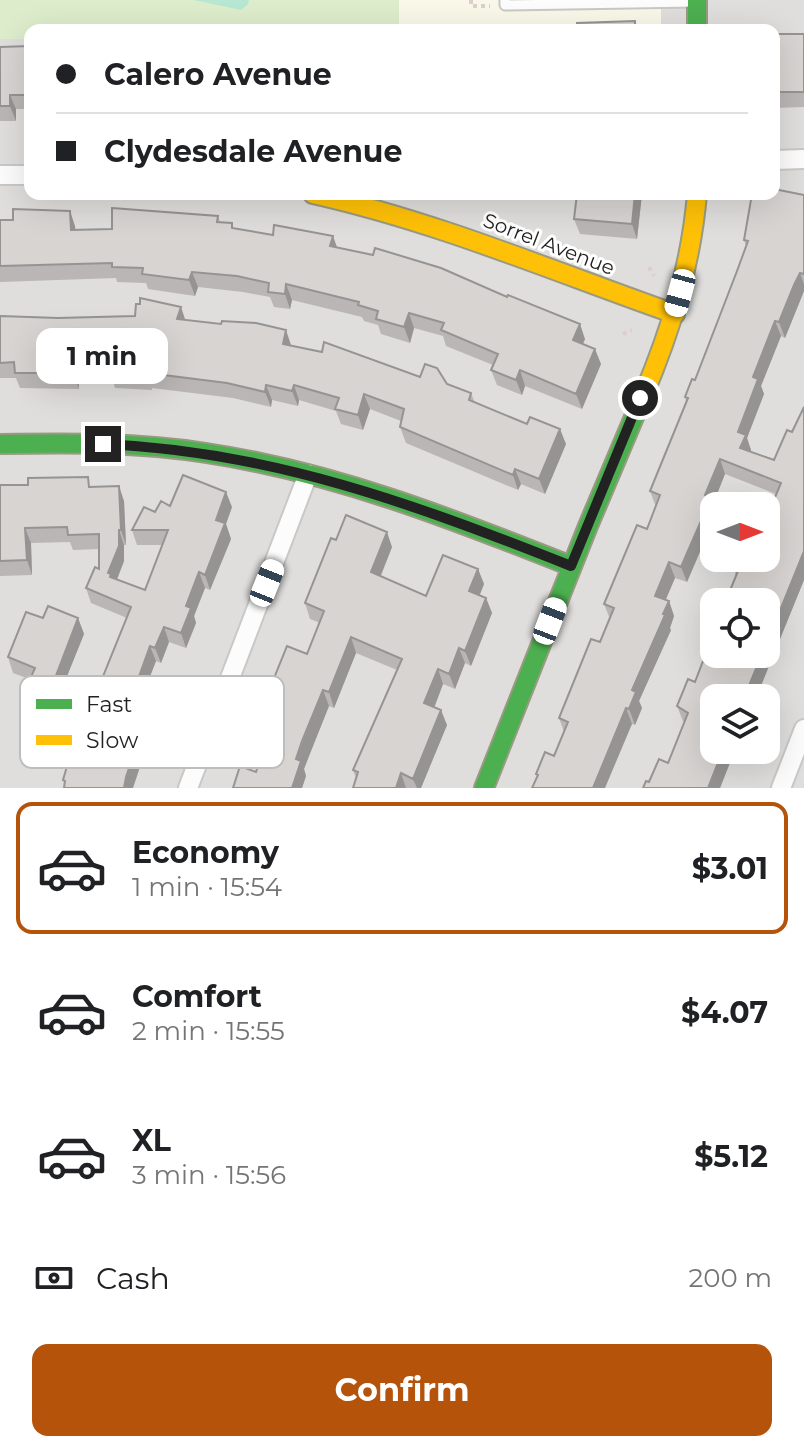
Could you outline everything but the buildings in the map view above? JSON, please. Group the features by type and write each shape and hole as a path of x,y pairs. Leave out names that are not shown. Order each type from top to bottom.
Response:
{"street":[{"path":"697,1 697,24"},
{"path":"780,160 804,159"},
{"path":"0,175 24,175"},
{"name":"Sorrel Avenue","path":"345,200 453,231 675,314"},
{"path":"484,788 675,314 696,223 697,200"},
{"path":"0,444 152,446 227,456 373,491 571,566"},
{"path":"231,676 308,474"},
{"path":"781,788 804,729"},
{"path":"188,788 196,768"}],"lane":[{"path":"505,2 697,1"}],"path":[{"path":"471,0 471,6 505,2"},
{"path":"649,267 654,276"},
{"path":"623,334 632,330"}],"shaded area":[{"path":"0,0 804,0 804,788 0,788"},
{"path":"0,0 661,0 661,24 24,24 24,39 0,39"}],"green space":[{"path":"0,0 399,0 399,24 24,24 24,39 0,39"},
{"path":"194,0 249,0 241,10"}],"traffic: fast":[{"path":"697,0 697,24"},
{"path":"484,788 643,396"},
{"path":"0,444 129,445 253,461 392,499 571,566"}],"traffic: slow":[{"path":"339,200 451,233 675,314"},
{"path":"643,396 678,297 696,200"}],"route":[{"path":"103,444 152,446 227,456 308,474 373,491 571,566 640,398"}]}
